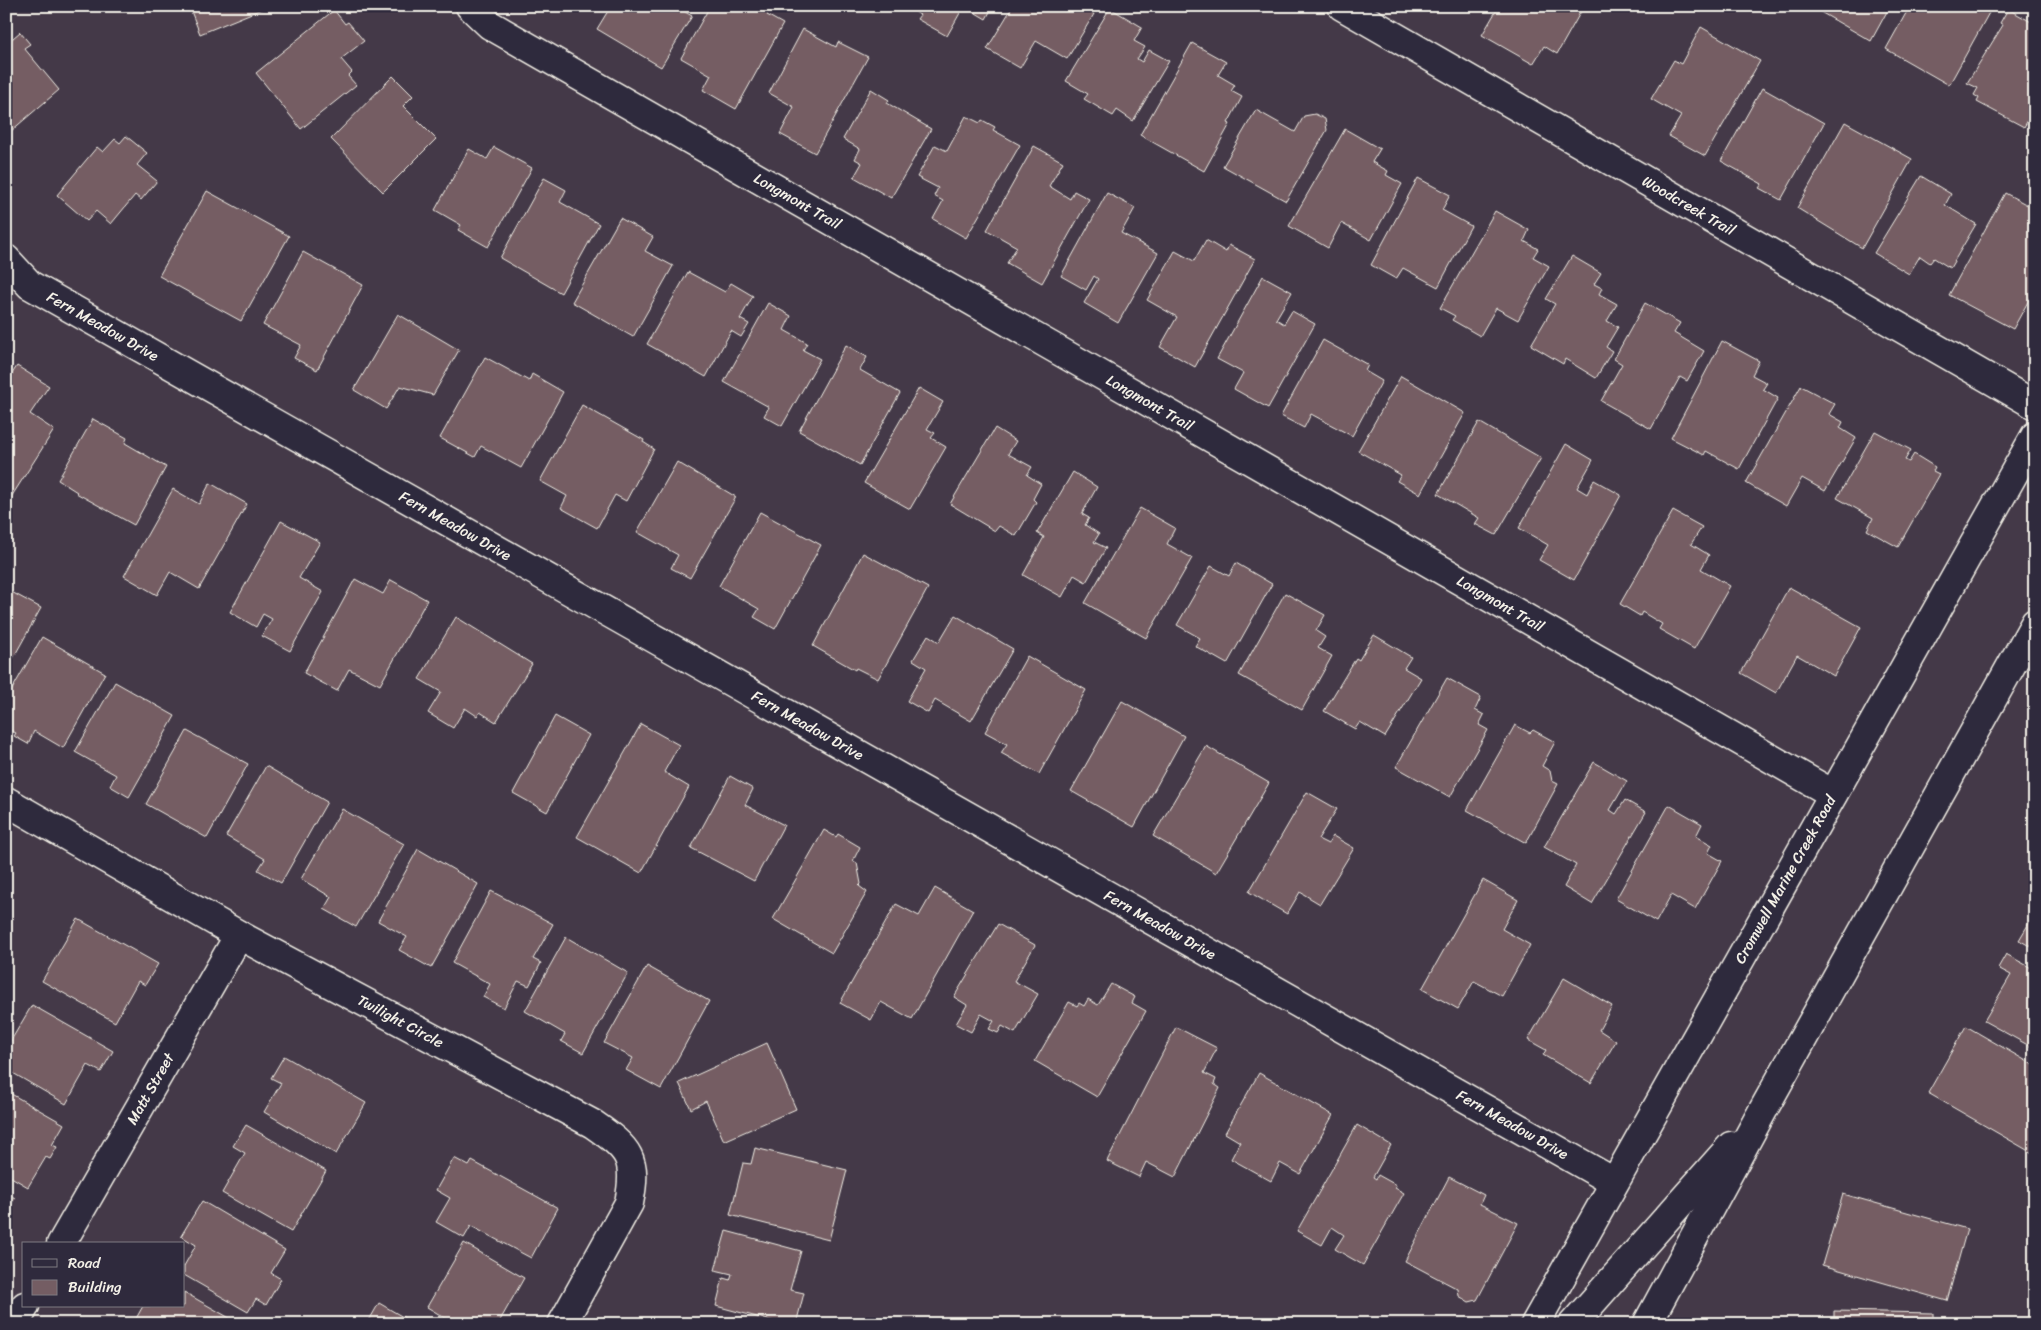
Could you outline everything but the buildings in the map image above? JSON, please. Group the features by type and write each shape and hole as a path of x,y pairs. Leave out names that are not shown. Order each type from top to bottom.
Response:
{"street":[{"name":"Longmont Trail","path":"470,6 490,25 1833,794"},
{"name":"Woodcreek Trail","path":"1342,6 2035,405"},
{"name":"Fern Meadow Drive","path":"6,259 30,285 1614,1182"},
{"name":"Cromwell Marine Creek Road","path":"1535,1324 2035,436"},
{"path":"1647,1324 1762,1112 2035,623"},
{"name":"Twilight Circle","path":"6,801 240,935 593,1124 616,1140 631,1160 633,1183 629,1202 562,1324"},
{"name":"Matt Street","path":"62,1242 240,935"},
{"path":"1573,1324 1762,1112"},
{"path":"15,1324 24,1308"}]}
